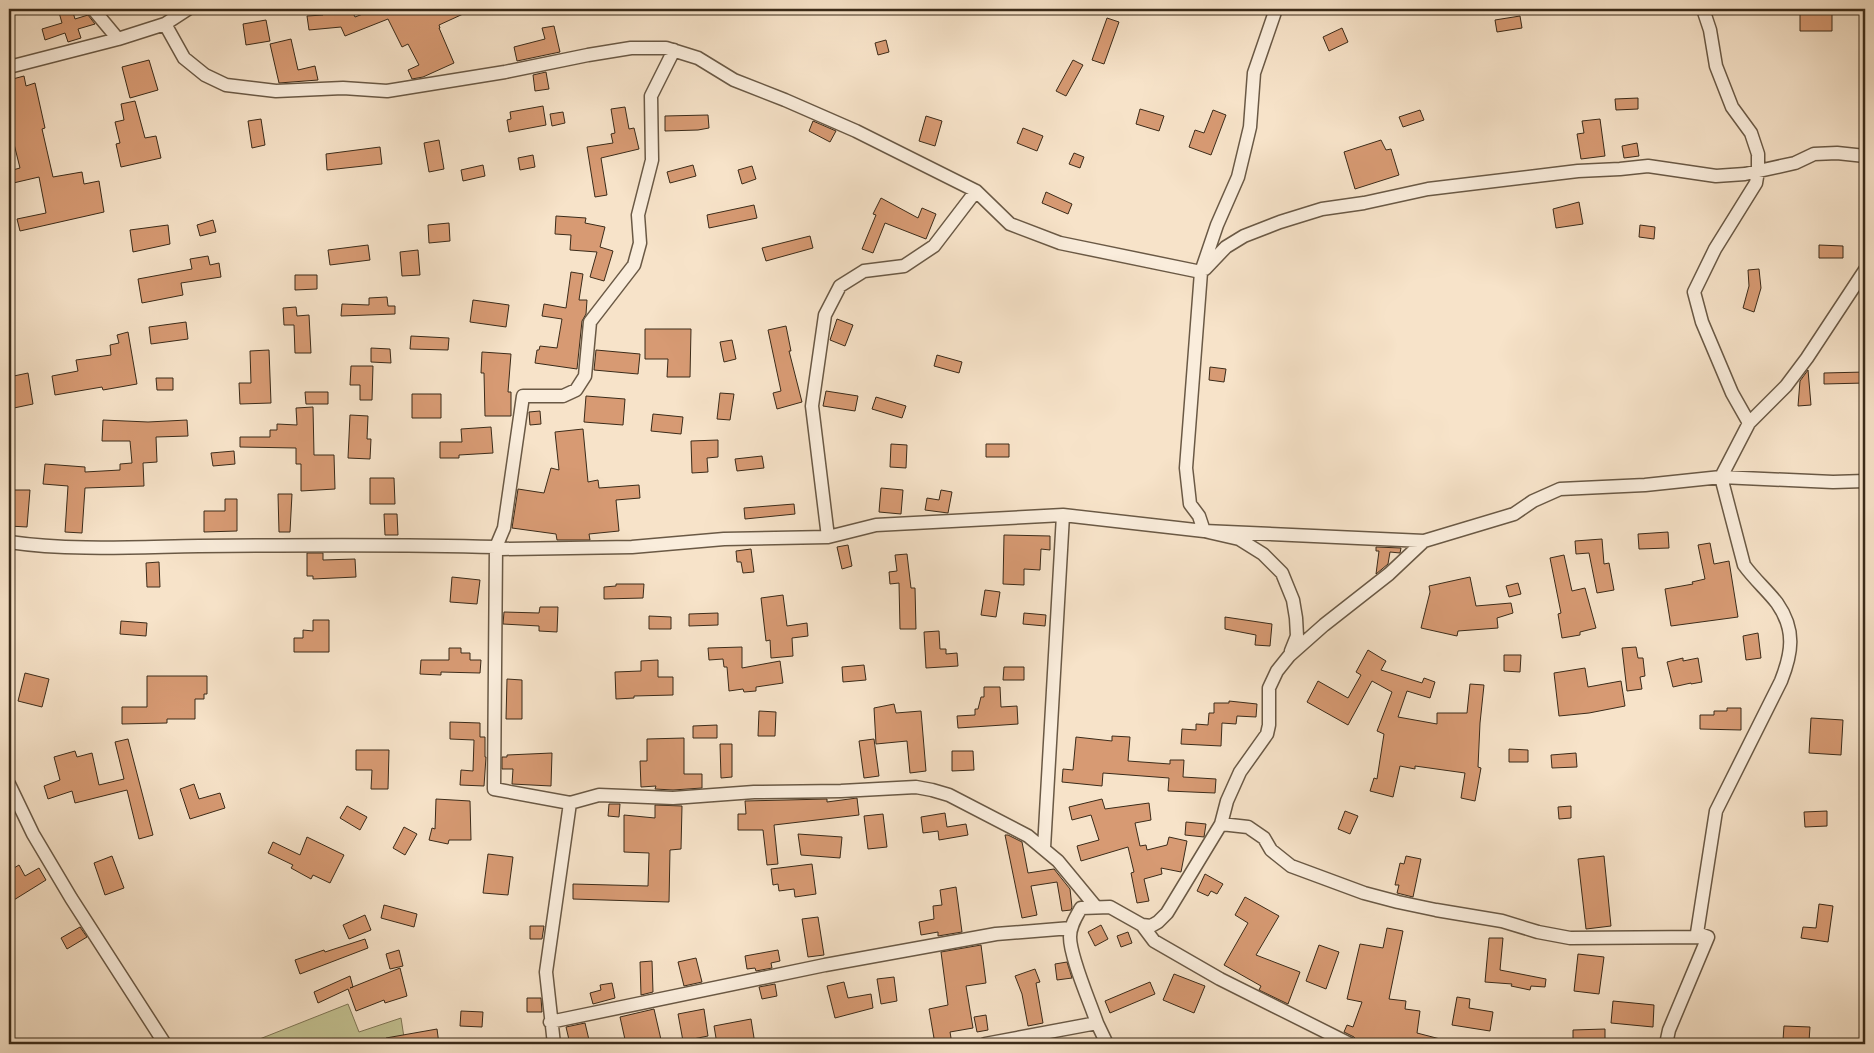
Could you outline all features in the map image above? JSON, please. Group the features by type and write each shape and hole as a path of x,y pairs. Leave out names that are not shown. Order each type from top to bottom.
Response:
{"street":[{"path":"93,9 118,39"},
{"path":"9,67 118,39 165,24 188,9"},
{"path":"1204,531 1199,516 1190,504 1186,468 1202,272 1217,225 1238,177 1250,127 1254,74 1276,9"},
{"path":"1703,9 1710,30 1716,66 1732,108 1752,133 1758,154 1758,170 1756,183 1714,249 1694,292 1702,322 1732,393 1749,423"},
{"path":"165,24 184,58 205,75 226,85 276,91 343,88 387,91 505,72 631,48 666,48 698,58 734,80 856,131 976,191 1010,224 1060,243 1202,272"},
{"path":"674,50 652,96 652,160 638,215 640,243 634,265 590,322 585,376 576,390 563,396 523,396 504,528 496,546 494,789 570,803 599,795 673,798 754,792 841,791 916,787 949,795 1016,830 1044,848 1058,861 1096,907"},
{"path":"1202,272 1226,247 1244,236 1280,222 1322,209 1364,203 1428,189 1578,170 1648,166 1716,176 1745,174 1795,163 1814,154 1838,153 1865,156"},
{"path":"828,538 812,406 825,314 840,286 864,271 904,266 934,246 976,191"},
{"path":"1708,938 1697,933 1716,811 1781,681 1787,666 1791,646 1790,633 1777,603 1752,577 1744,565 1721,477 1749,423 1786,386 1807,358 1865,270"},
{"path":"9,542 100,547 402,544 496,546 501,548 632,547 724,539 828,538 876,525 1063,515 1204,531 1424,541 1514,514 1533,501 1560,489 1644,485 1721,477 1833,482 1865,481"},
{"path":"1044,848 1063,515"},
{"path":"1204,531 1239,539 1263,554 1282,573 1293,600 1296,618 1297,636 1289,656"},
{"path":"1107,1044 1097,1022 1075,960 1070,938 1071,928 1081,908 1110,907 1142,925 1151,926 1158,922 1167,912 1222,824 1227,801 1240,772 1266,734 1269,725 1269,688 1276,671 1289,656 1324,624 1389,574 1424,541"},
{"path":"9,784 33,834 76,906 165,1044"},
{"path":"554,1044 550,1022 546,972 570,803"},
{"path":"1222,824 1248,827 1264,838 1271,850 1291,866 1364,893 1408,904 1502,921 1538,932 1570,938 1708,938"},
{"path":"1142,925 1154,942 1220,979 1350,1044"},
{"path":"550,1022 824,965 967,939 996,934 1071,928"},
{"path":"1666,1044 1669,1030 1708,938"},
{"path":"985,1044 1097,1022"}],"shaded area":[{"path":"348,1004 359,1032 401,1018 405,1044 247,1044"}],"building":[{"path":"58,9 72,9 75,19 88,15 95,24 78,29 81,38 68,42 65,33 45,40 42,29 62,23"},
{"path":"320,9 351,9 355,17 376,9 474,9 439,25 454,63 423,77 412,79 408,70 419,65 408,44 402,47 388,19 345,36 341,27 309,30 307,16 323,15"},
{"path":"1800,11 1832,11 1832,31 1800,31"},
{"path":"1520,16 1522,28 1497,32 1495,20"},
{"path":"1107,18 1119,22 1104,64 1092,60"},
{"path":"266,20 270,41 246,45 243,24"},
{"path":"554,26 560,52 517,61 514,47 545,39 542,28"},
{"path":"1342,28 1348,42 1329,51 1323,37"},
{"path":"291,39 298,70 315,66 318,80 279,83 270,44"},
{"path":"886,40 889,52 878,55 875,43"},
{"path":"149,60 158,90 130,98 122,67"},
{"path":"1073,60 1083,65 1066,96 1056,91"},
{"path":"546,72 549,89 535,91 533,75"},
{"path":"24,76 26,86 35,83 45,128 42,129 53,177 82,172 84,184 99,181 104,212 20,231 17,219 46,213 39,177 9,184 9,171 20,168 12,136 9,137 9,80"},
{"path":"1638,98 1638,109 1616,110 1615,99"},
{"path":"135,101 145,138 156,136 161,158 121,167 116,144 120,143 115,122 124,120 121,104"},
{"path":"543,106 546,125 509,132 507,120 511,119 510,112"},
{"path":"625,107 629,129 634,128 639,149 601,158 607,195 595,197 587,147 613,143 611,134 615,133 611,109"},
{"path":"1140,109 1164,116 1159,131 1136,124"},
{"path":"1213,110 1226,115 1211,155 1189,147 1195,130 1204,133"},
{"path":"1420,110 1424,120 1403,127 1399,117"},
{"path":"563,112 565,123 552,126 550,114"},
{"path":"708,115 709,128 665,131 665,116"},
{"path":"926,116 942,121 935,146 919,141"},
{"path":"261,119 265,145 252,148 248,121"},
{"path":"1600,119 1605,156 1581,159 1577,134 1584,133 1582,121"},
{"path":"813,121 836,131 830,142 809,131"},
{"path":"1023,128 1043,136 1037,151 1017,143"},
{"path":"439,140 444,169 429,172 424,143"},
{"path":"1381,140 1386,150 1391,149 1399,175 1355,189 1344,152"},
{"path":"1637,143 1639,156 1624,158 1622,146"},
{"path":"380,147 382,164 327,170 326,154"},
{"path":"1074,153 1084,157 1080,168 1069,164"},
{"path":"533,155 535,167 520,170 518,158"},
{"path":"483,165 485,176 463,181 461,170"},
{"path":"693,165 696,176 670,183 667,172"},
{"path":"752,166 756,179 742,184 738,170"},
{"path":"1046,192 1072,204 1068,214 1042,203"},
{"path":"881,198 918,218 922,208 936,214 926,239 885,223 873,253 862,249 876,215 873,214"},
{"path":"1579,202 1583,224 1556,228 1553,209"},
{"path":"754,205 757,218 709,228 707,215"},
{"path":"556,216 586,218 585,223 605,227 600,247 613,251 604,281 590,277 597,252 570,250 571,235 555,234"},
{"path":"213,220 216,232 200,236 197,225"},
{"path":"449,223 450,241 429,243 428,225"},
{"path":"168,225 170,244 133,252 130,230"},
{"path":"1640,225 1655,227 1654,239 1639,237"},
{"path":"810,236 813,248 766,261 762,248"},
{"path":"368,245 370,260 330,265 328,250"},
{"path":"1819,245 1843,246 1843,258 1819,258"},
{"path":"418,250 420,275 402,276 400,252"},
{"path":"208,256 210,265 219,263 221,277 181,283 183,295 142,303 138,279 192,269 190,259"},
{"path":"1759,269 1761,288 1754,312 1743,308 1749,286 1748,270"},
{"path":"571,272 583,274 579,300 587,300 586,314 582,321 577,369 535,363 537,350 539,350 540,346 557,348 562,319 542,316 544,304 566,308"},
{"path":"295,275 317,275 317,289 295,290"},
{"path":"387,297 388,306 395,306 395,314 341,316 342,304 369,305 369,298"},
{"path":"473,300 509,305 506,327 470,322"},
{"path":"296,307 297,316 309,315 311,353 295,353 294,325 284,325 283,308"},
{"path":"837,319 853,325 845,346 830,340"},
{"path":"186,322 188,339 151,344 149,327"},
{"path":"786,326 791,351 789,351 802,402 777,409 773,393 781,391 768,330"},
{"path":"645,329 691,329 690,377 667,377 668,359 645,359"},
{"path":"128,332 137,384 103,390 102,387 55,395 52,376 78,371 76,360 111,355 110,345 119,343 117,335"},
{"path":"411,336 449,338 448,350 410,349"},
{"path":"732,340 736,359 724,362 720,342"},
{"path":"371,348 390,349 391,363 371,362"},
{"path":"269,350 271,403 240,404 239,383 251,383 250,351"},
{"path":"596,350 640,354 638,374 594,370"},
{"path":"482,352 511,354 508,392 511,392 511,416 485,416 484,373 481,373"},
{"path":"937,355 962,362 959,373 934,366"},
{"path":"351,366 373,366 372,400 360,400 360,385 350,385"},
{"path":"1210,367 1226,369 1224,382 1209,380"},
{"path":"1808,370 1811,405 1798,406 1800,381"},
{"path":"1865,372 1865,383 1824,384 1824,373"},
{"path":"28,373 33,404 9,409 9,377"},
{"path":"156,378 173,378 173,390 157,390"},
{"path":"826,391 858,396 855,411 823,406"},
{"path":"305,392 328,392 328,404 306,404"},
{"path":"720,393 734,394 730,420 717,419"},
{"path":"412,394 441,394 441,418 412,418"},
{"path":"586,396 625,399 623,425 584,422"},
{"path":"876,397 906,406 902,418 872,409"},
{"path":"313,407 314,455 334,455 335,489 301,491 301,464 296,464 296,448 240,447 240,437 270,437 270,430 277,430 277,424 297,425 296,408"},
{"path":"540,411 541,424 530,425 529,412"},
{"path":"653,414 683,417 681,434 651,431"},
{"path":"350,415 368,416 367,439 371,439 370,459 348,458"},
{"path":"103,420 148,422 187,420 188,436 156,437 157,462 143,463 144,486 85,488 82,533 65,532 68,486 43,484 45,464 85,467 85,472 120,470 120,464 132,463 130,441 102,441"},
{"path":"491,427 493,453 459,455 459,458 440,458 440,442 462,442 461,429"},
{"path":"583,429 588,482 598,480 599,488 639,485 640,498 616,500 619,531 589,534 590,540 557,540 556,534 512,528 518,489 544,493 551,468 559,470 555,432"},
{"path":"718,440 718,457 707,458 708,472 692,473 691,441"},
{"path":"891,444 907,445 906,468 890,467"},
{"path":"986,444 1009,444 1009,457 986,457"},
{"path":"234,451 235,464 213,466 211,453"},
{"path":"762,456 764,468 737,471 735,459"},
{"path":"370,478 394,478 395,504 370,504"},
{"path":"881,488 903,490 901,514 879,512"},
{"path":"9,490 30,490 27,527 9,526"},
{"path":"941,490 952,492 948,513 925,510 927,498 939,500"},
{"path":"278,494 292,494 290,532 279,532"},
{"path":"225,499 237,499 237,531 204,532 204,511 225,511"},
{"path":"794,504 795,514 745,519 744,508"},
{"path":"384,514 397,514 398,535 385,535"},
{"path":"1668,532 1669,548 1639,549 1638,534"},
{"path":"1004,535 1050,536 1050,550 1041,549 1040,570 1024,569 1024,585 1003,584"},
{"path":"1602,539 1604,564 1609,563 1614,590 1597,593 1589,553 1576,554 1575,541"},
{"path":"1710,543 1714,564 1729,561 1738,617 1671,626 1665,589 1693,584 1692,582 1705,579 1698,545"},
{"path":"848,545 852,566 842,569 837,547"},
{"path":"1376,547 1401,548 1400,553 1390,552 1388,564 1376,574 1379,551 1376,551"},
{"path":"751,549 754,572 743,573 741,562 737,562 736,551"},
{"path":"307,553 323,553 323,560 355,559 356,577 313,579 313,576 307,576"},
{"path":"907,554 911,588 915,588 916,629 900,629 899,583 890,584 889,572 897,571 895,555"},
{"path":"1564,555 1572,591 1585,588 1596,628 1580,632 1580,635 1562,638 1558,614 1561,613 1550,558"},
{"path":"159,562 160,587 147,587 146,563"},
{"path":"452,577 480,580 477,604 450,602"},
{"path":"1470,577 1476,606 1511,603 1513,613 1497,618 1498,628 1458,631 1457,636 1421,628 1430,592 1429,586"},
{"path":"1518,583 1521,594 1509,597 1506,586"},
{"path":"616,584 644,584 643,598 604,599 604,587 616,586"},
{"path":"985,590 1000,592 996,617 981,615"},
{"path":"783,595 787,626 807,623 808,636 792,638 793,656 771,658 770,640 766,641 761,598"},
{"path":"540,607 558,607 557,632 539,631 539,626 503,624 504,612 539,613"},
{"path":"718,613 718,625 689,626 689,614"},
{"path":"1024,613 1046,615 1045,626 1023,624"},
{"path":"649,616 671,617 671,629 649,629"},
{"path":"1225,617 1272,624 1270,646 1255,645 1256,635 1225,629"},
{"path":"313,620 329,620 329,652 294,652 294,638 303,638 303,630 313,631"},
{"path":"121,621 147,623 146,636 120,634"},
{"path":"939,631 940,649 946,649 946,654 957,653 958,666 926,668 924,632"},
{"path":"1758,633 1761,658 1746,660 1743,636"},
{"path":"742,647 742,668 780,661 783,683 756,687 756,691 744,692 743,689 729,691 727,667 724,667 723,659 709,660 708,648"},
{"path":"1636,647 1638,658 1643,658 1645,676 1640,677 1642,689 1627,691 1622,648"},
{"path":"449,648 461,648 461,653 470,653 470,660 481,660 480,673 441,672 441,675 420,674 421,660 449,660"},
{"path":"1368,650 1386,661 1381,670 1422,683 1424,678 1435,682 1430,698 1407,691 1398,717 1437,724 1437,713 1467,713 1470,684 1484,685 1478,767 1481,768 1475,801 1461,798 1465,773 1415,766 1415,769 1400,766 1393,797 1370,791 1374,778 1377,779 1384,734 1377,731 1392,692 1372,681 1348,725 1307,702 1318,681 1348,698 1361,675 1356,672"},
{"path":"1504,655 1521,655 1520,672 1504,671"},
{"path":"1683,658 1683,661 1698,658 1702,682 1673,687 1667,662"},
{"path":"658,660 658,677 673,677 673,695 634,696 634,698 616,699 615,672 641,671 641,661"},
{"path":"864,665 866,680 843,682 842,667"},
{"path":"1004,667 1024,667 1024,680 1003,680"},
{"path":"1585,668 1588,687 1621,681 1625,706 1589,713 1559,716 1554,673"},
{"path":"25,673 49,679 42,707 18,701"},
{"path":"147,676 207,676 207,694 204,694 204,699 195,699 195,719 167,719 167,723 122,724 122,707 147,707"},
{"path":"507,679 522,680 522,719 506,719"},
{"path":"984,687 1000,687 1001,707 1017,706 1018,724 958,728 957,716 975,715 975,709 978,709 981,697 984,697"},
{"path":"1229,701 1257,704 1256,717 1237,716 1236,724 1222,723 1221,746 1181,744 1182,729 1196,730 1196,724 1208,725 1209,713 1214,713 1214,703 1229,703"},
{"path":"894,704 896,713 921,711 926,771 910,773 907,741 876,744 874,708"},
{"path":"1727,708 1741,708 1741,730 1700,729 1700,715 1714,715 1714,711 1727,711"},
{"path":"759,711 776,712 775,736 758,736"},
{"path":"1811,718 1843,720 1841,755 1809,753"},
{"path":"450,722 480,723 480,737 485,737 484,786 460,785 461,770 473,771 474,740 450,739"},
{"path":"717,725 717,738 693,738 693,726"},
{"path":"1112,736 1130,737 1128,761 1170,764 1170,760 1184,760 1183,777 1216,779 1215,793 1168,791 1169,778 1103,773 1102,786 1062,782 1063,769 1073,770 1076,737 1112,741"},
{"path":"684,738 684,774 702,774 702,788 673,790 655,789 656,786 641,787 640,761 647,761 647,739"},
{"path":"128,739 153,835 139,839 127,790 75,803 72,791 48,799 44,786 60,780 54,757 75,751 77,757 92,753 99,785 124,779 115,742"},
{"path":"874,739 879,776 864,778 859,741"},
{"path":"720,744 732,744 732,777 721,778"},
{"path":"1509,749 1528,750 1528,762 1509,762"},
{"path":"356,750 389,750 388,789 371,789 372,770 356,770"},
{"path":"952,751 973,751 974,770 952,771"},
{"path":"552,753 551,786 512,784 513,769 502,769 502,757 507,757 507,755"},
{"path":"1576,753 1577,767 1552,768 1551,755"},
{"path":"194,784 199,799 220,793 225,808 190,819 180,789"},
{"path":"857,798 859,815 774,825 778,864 767,865 763,830 738,830 738,814 746,814 745,801 827,799 827,802"},
{"path":"436,799 470,801 471,840 449,840 448,844 429,840 432,828 435,829"},
{"path":"1102,799 1105,809 1149,803 1151,820 1135,823 1140,846 1146,845 1147,850 1167,845 1169,837 1187,841 1181,872 1161,868 1162,874 1144,879 1149,901 1137,903 1131,873 1134,872 1128,847 1081,861 1077,846 1099,840 1091,815 1072,820 1069,807"},
{"path":"609,804 620,804 619,817 608,816"},
{"path":"655,805 682,806 681,849 670,850 669,902 573,899 573,884 648,886 649,853 624,852 624,815 655,818"},
{"path":"347,806 367,817 360,830 340,818"},
{"path":"1571,806 1571,818 1559,819 1558,807"},
{"path":"1345,811 1358,816 1350,834 1338,829"},
{"path":"1827,811 1827,826 1805,827 1804,812"},
{"path":"945,813 947,827 966,824 968,835 939,840 938,831 923,833 921,817"},
{"path":"883,814 887,847 868,849 864,816"},
{"path":"1186,822 1206,824 1204,837 1185,835"},
{"path":"404,827 417,834 405,855 393,848"},
{"path":"798,834 842,837 840,858 801,855"},
{"path":"1005,835 1022,842 1028,873 1054,869 1070,889 1071,910 1062,911 1057,882 1031,886 1037,915 1022,918"},
{"path":"307,837 344,855 330,883 313,875 311,879 291,868 293,865 268,853 273,842 300,855"},
{"path":"488,854 513,857 508,895 483,893"},
{"path":"112,856 124,888 105,895 94,863"},
{"path":"1406,856 1421,859 1413,897 1397,893 1399,885 1395,885 1400,863 1404,864"},
{"path":"1604,856 1611,926 1586,929 1578,859"},
{"path":"812,864 816,894 795,897 794,889 779,891 778,884 773,885 771,869"},
{"path":"19,865 25,876 39,868 46,880 9,903 9,871"},
{"path":"1205,874 1223,884 1217,894 1211,891 1208,896 1197,891"},
{"path":"956,887 962,932 938,936 938,932 921,935 919,922 934,919 933,906 942,905 940,890"},
{"path":"1245,897 1279,916 1256,955 1300,972 1288,1004 1259,990 1261,986 1224,965 1248,923 1235,915"},
{"path":"1819,904 1833,906 1828,942 1801,938 1803,927 1816,928"},
{"path":"384,905 417,914 414,927 381,918"},
{"path":"365,915 371,930 349,939 343,925"},
{"path":"818,917 824,955 808,957 802,919"},
{"path":"1101,925 1108,939 1095,946 1088,932"},
{"path":"530,926 544,926 542,939 530,939"},
{"path":"80,927 87,937 67,949 61,938"},
{"path":"1387,928 1403,931 1389,999 1406,1001 1405,1009 1420,1011 1417,1033 1444,1040 1443,1044 1366,1044 1357,1041 1354,1037 1344,1032 1347,1025 1353,1027 1362,1002 1347,999 1360,944 1383,948"},
{"path":"1128,932 1132,943 1121,947 1117,936"},
{"path":"1489,938 1503,938 1500,970 1546,979 1545,987 1531,986 1530,990 1511,986 1512,984 1485,982"},
{"path":"365,939 368,948 300,974 295,960"},
{"path":"981,945 986,983 966,986 973,1028 950,1032 952,1044 935,1044 929,1009 948,1005 941,952"},
{"path":"1319,945 1339,952 1326,989 1306,981"},
{"path":"399,950 403,966 390,969 386,954"},
{"path":"778,950 780,961 771,963 772,968 756,971 755,968 747,969 745,956"},
{"path":"1578,954 1604,957 1599,994 1574,991"},
{"path":"696,958 702,982 684,986 678,962"},
{"path":"652,961 653,992 641,995 640,962"},
{"path":"1067,962 1072,978 1057,980 1055,964"},
{"path":"400,968 407,996 385,1003 384,1000 356,1011 348,989 318,1003 314,992 350,976 353,987"},
{"path":"1035,969 1040,982 1036,983 1043,1023 1028,1026 1022,994 1015,976"},
{"path":"1174,974 1205,986 1194,1013 1163,1000"},
{"path":"894,977 897,1001 881,1004 877,979"},
{"path":"844,982 848,998 871,994 873,1008 835,1018 827,986"},
{"path":"1150,982 1155,994 1110,1013 1105,1001"},
{"path":"612,983 615,998 593,1004 590,993 601,990 600,985"},
{"path":"775,984 777,996 762,999 759,987"},
{"path":"1457,997 1470,999 1469,1008 1493,1012 1490,1031 1452,1025"},
{"path":"527,998 541,998 542,1012 527,1012"},
{"path":"1613,1001 1654,1005 1653,1027 1611,1023"},
{"path":"654,1009 662,1044 626,1044 620,1017"},
{"path":"704,1009 708,1036 683,1041 678,1014"},
{"path":"461,1011 483,1012 482,1027 460,1026"},
{"path":"986,1015 988,1030 977,1032 974,1017"},
{"path":"751,1019 755,1044 717,1044 714,1026"},
{"path":"585,1023 590,1044 570,1044 566,1027"},
{"path":"1784,1026 1810,1027 1809,1041 1783,1040"},
{"path":"437,1029 439,1044 387,1044 386,1038"},
{"path":"1605,1029 1605,1043 1573,1044 1573,1030"}]}
